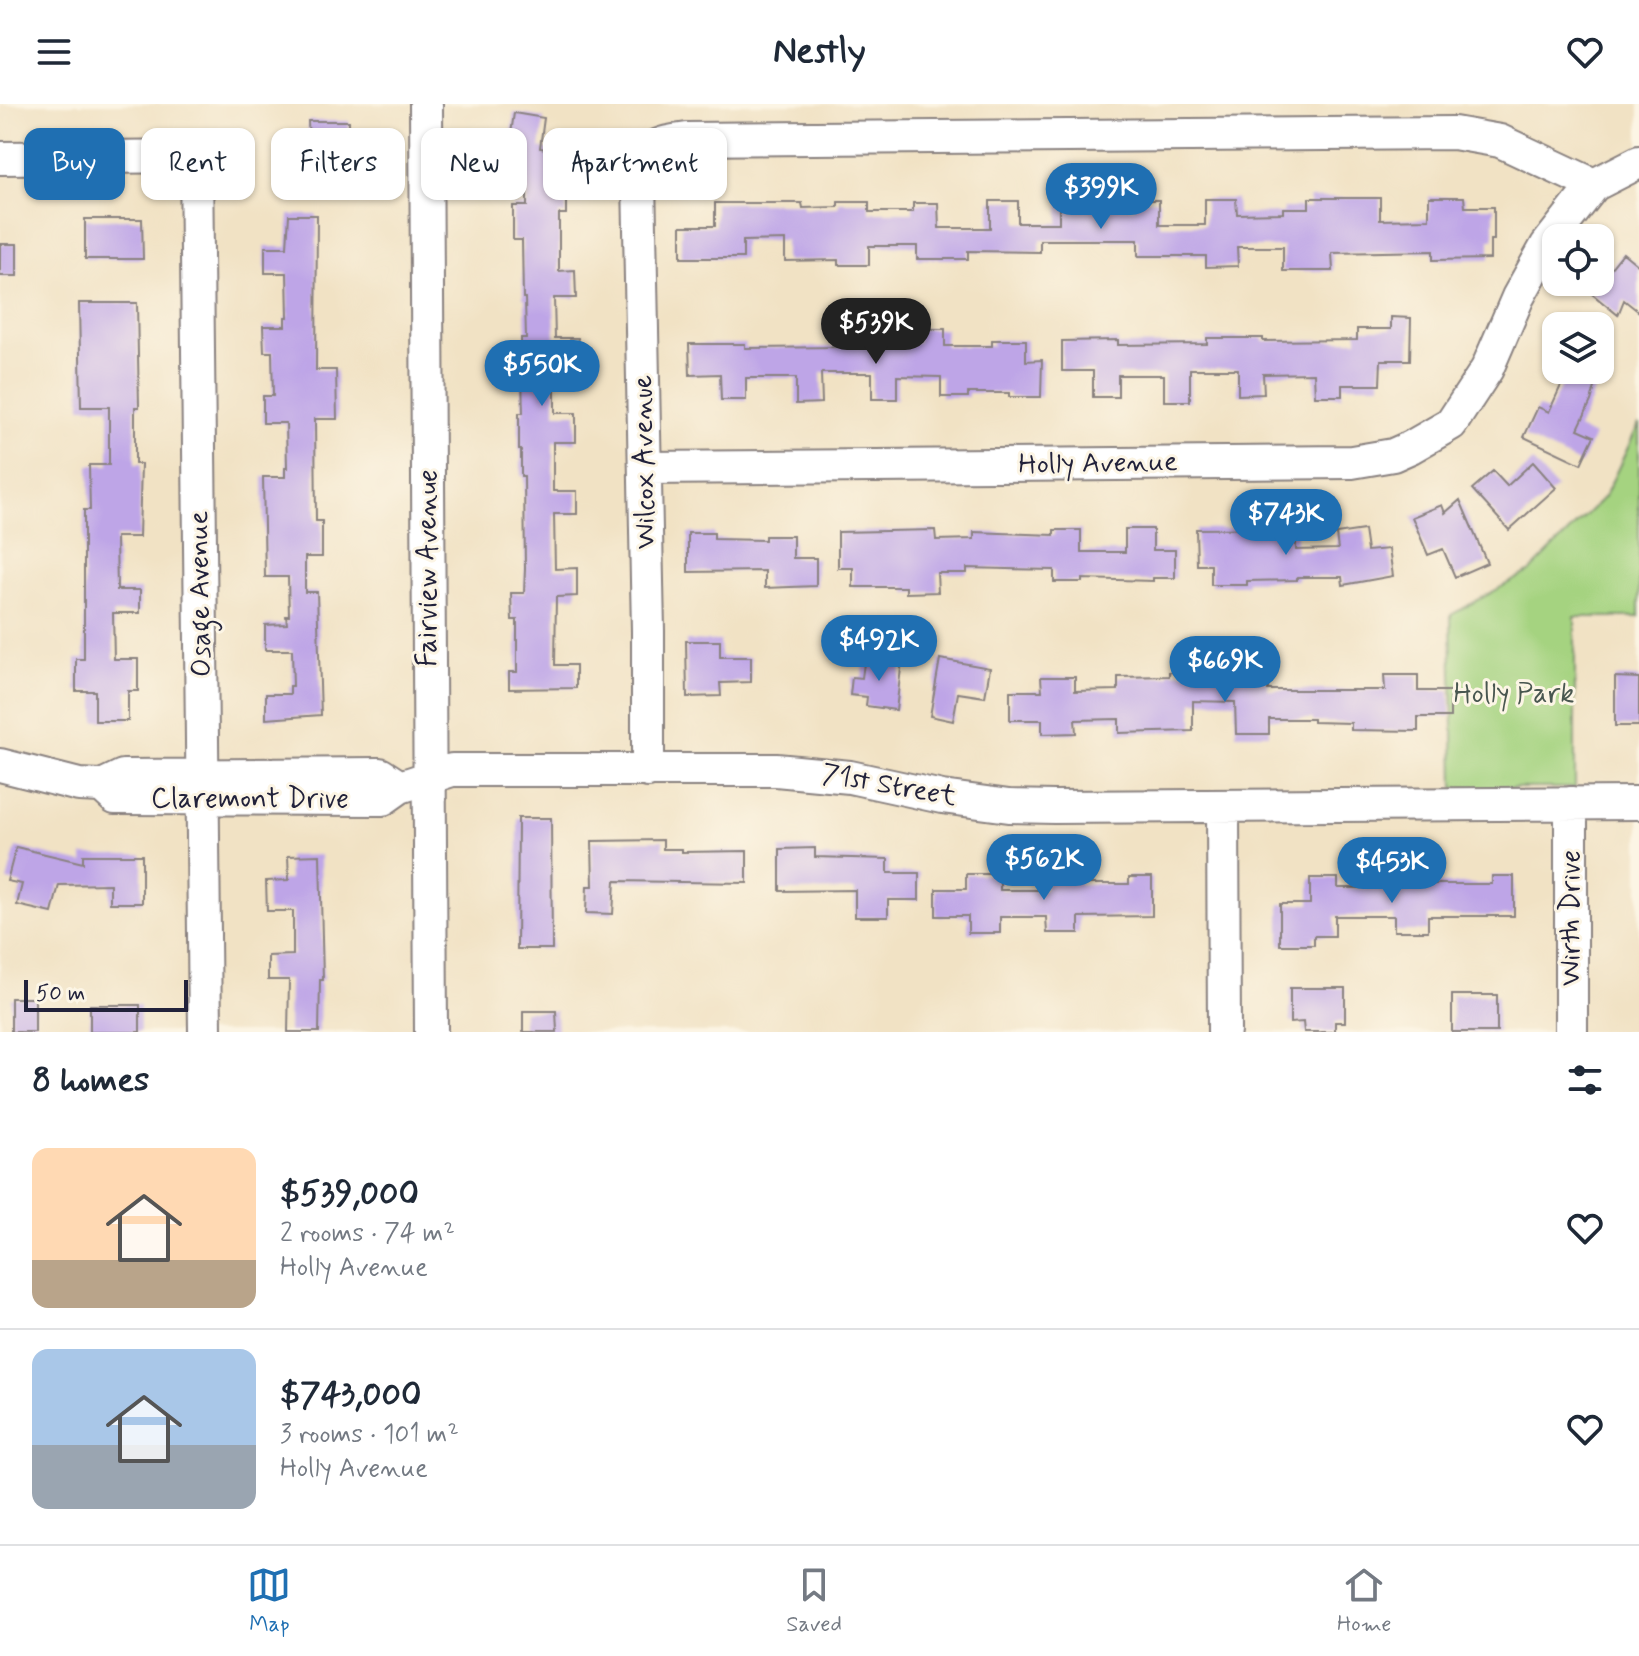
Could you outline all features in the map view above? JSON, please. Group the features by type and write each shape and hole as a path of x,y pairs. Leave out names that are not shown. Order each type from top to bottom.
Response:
{"street":[{"name":"Fairview Avenue","path":"426,104 414,783 431,1032"},
{"name":"Wilcox Avenue","path":"648,771 639,179 646,154 669,142 687,139 1454,133 1500,141 1594,185"},
{"name":"Osage Avenue","path":"0,158 196,156 205,1032"},
{"name":"Holly Avenue","path":"645,468 1352,462 1393,455 1451,424 1487,369 1530,270 1547,245 1594,185 1639,162"},
{"name":"Claremont Drive","path":"0,765 79,785 102,786 123,776 203,787 380,774 414,783"},
{"name":"71st Street","path":"414,783 452,770 776,770 817,772 942,797 1009,806 1639,803"},
{"name":"Wirth Drive","path":"1571,803 1571,1032"},
{"path":"1223,806 1224,1032"}],"green space":[{"name":"Holly Park","path":"1639,424 1639,617 1575,617 1575,788 1454,788 1451,615 1530,571 1605,496"}],"building":[{"path":"514,113 544,118 540,148 543,148 543,200 566,200 566,214 559,214 559,271 575,270 576,298 554,298 555,338 578,338 578,368 555,368 555,413 576,413 576,442 553,442 553,491 577,491 577,514 554,514 555,569 577,568 577,596 556,597 555,665 576,665 576,688 509,689 509,672 517,672 517,620 512,620 511,593 524,593 525,569 524,476 521,476 519,413 523,413 521,338 526,338 525,298 522,240 513,240 513,206 527,206 527,128 512,128"},
{"path":"308,121 349,121 349,128 308,128"},
{"path":"1429,197 1464,197 1465,207 1494,207 1494,240 1490,240 1490,259 1433,260 1433,251 1332,253 1333,271 1283,271 1283,247 1237,247 1238,266 1206,267 1206,256 1138,256 1138,240 1040,240 1040,252 968,251 968,259 917,259 917,246 869,246 869,265 838,265 838,260 785,261 785,240 743,241 743,258 681,258 681,226 715,226 715,203 802,203 803,208 838,207 838,202 869,202 869,212 913,212 913,203 938,203 939,228 990,228 990,201 1018,201 1018,223 1059,223 1059,201 1082,201 1082,206 1098,208 1134,208 1134,200 1159,200 1159,225 1205,225 1205,199 1236,199 1237,214 1283,213 1283,208 1309,208 1309,198 1380,198 1380,220 1429,219"},
{"path":"289,215 317,215 316,370 336,370 337,419 315,419 316,521 322,521 322,557 305,557 305,592 317,592 321,715 266,719 266,694 290,694 290,686 293,686 292,650 265,650 265,625 287,624 286,616 289,616 288,577 265,577 263,477 285,477 287,468 286,423 263,423 263,396 273,396 272,352 264,352 263,326 285,326 285,317 288,317 287,273 265,273 265,247 287,247"},
{"path":"85,219 142,219 143,259 85,259"},
{"path":"0,244 17,244 17,276 0,276"},
{"path":"1623,253 1639,266 1639,312 1624,300 1618,315 1595,296 1614,296 1614,264"},
{"path":"79,303 137,303 139,407 135,407 135,464 141,464 139,537 116,537 117,590 140,590 140,613 113,613 114,659 138,659 138,691 128,691 128,721 95,721 95,691 76,691 76,659 84,659 84,510 90,510 89,465 109,465 109,407 81,407"},
{"path":"1391,317 1411,318 1410,360 1381,360 1380,385 1342,385 1342,396 1315,396 1314,373 1263,374 1264,394 1238,395 1238,369 1190,369 1190,401 1164,401 1164,375 1118,375 1118,397 1093,397 1093,371 1062,371 1062,341 1118,340 1118,345 1207,344 1207,338 1357,340 1357,329 1391,329"},
{"path":"918,329 945,329 945,346 992,346 992,340 1026,340 1026,361 1042,360 1041,397 968,393 968,397 941,397 941,377 897,376 897,399 872,399 872,373 821,373 822,403 796,404 796,378 746,378 746,400 721,400 720,374 690,375 689,344 745,344 745,348 841,347 841,342 918,342"},
{"path":"1562,384 1596,384 1578,429 1594,436 1581,464 1524,437 1538,407 1549,412"},
{"path":"1533,462 1556,488 1509,530 1472,489 1493,471 1507,486"},
{"path":"1460,500 1487,563 1455,577 1443,549 1428,555 1412,517 1442,505 1445,513"},
{"path":"1296,528 1296,550 1338,549 1336,534 1364,530 1367,551 1389,549 1393,576 1343,585 1342,577 1297,577 1297,580 1247,581 1247,585 1211,585 1211,565 1197,565 1196,529"},
{"path":"1125,529 1153,529 1153,550 1175,550 1175,578 1054,582 1054,570 967,568 967,573 937,573 938,592 906,593 906,587 853,587 853,568 838,568 838,532 935,530 936,540 974,539 974,532 1054,535 1054,530 1081,530 1081,552 1125,552"},
{"path":"688,533 714,533 714,539 765,540 765,536 793,536 793,558 816,558 816,586 765,588 765,571 688,572"},
{"path":"686,641 720,641 720,657 751,657 751,682 720,683 721,696 687,697"},
{"path":"865,656 902,660 896,710 866,706 867,697 850,695 852,677 862,678"},
{"path":"940,659 990,668 985,697 958,693 953,721 930,716"},
{"path":"1169,672 1219,673 1219,678 1268,677 1268,690 1385,690 1384,675 1418,675 1418,691 1450,691 1450,717 1418,717 1418,731 1351,730 1351,723 1269,719 1269,734 1236,734 1235,702 1193,701 1193,731 1119,733 1119,719 1075,720 1076,733 1042,734 1042,720 1010,720 1010,691 1042,691 1041,677 1075,677 1075,691 1118,690 1118,677 1169,676"},
{"path":"1615,677 1639,678 1639,726 1615,726"},
{"path":"518,818 551,818 552,949 517,949"},
{"path":"663,840 663,849 682,849 682,852 747,851 747,883 615,881 613,914 586,913 587,886 593,886 592,841"},
{"path":"16,847 83,863 83,855 142,855 142,903 110,903 110,884 59,885 52,913 17,905 22,884 7,881"},
{"path":"815,848 815,857 888,859 888,873 919,873 919,900 888,900 888,917 855,917 855,890 780,891 780,849"},
{"path":"320,855 323,980 320,980 319,1032 288,1032 289,980 268,980 268,956 293,955 293,911 267,911 266,881 289,880 288,856"},
{"path":"966,874 1000,874 1000,890 1045,890 1045,875 1078,875 1079,884 1129,884 1129,877 1152,877 1152,916 1079,917 1079,933 1047,933 1046,917 1000,917 1000,933 968,933 968,916 936,916 936,889 966,889"},
{"path":"1394,875 1429,875 1429,884 1492,884 1492,876 1514,876 1514,916 1428,916 1428,931 1394,931 1394,916 1335,916 1335,936 1314,936 1314,945 1280,945 1280,904 1310,904 1310,878 1338,878 1338,888 1394,888"},
{"path":"1290,988 1345,988 1345,1022 1335,1022 1335,1032 1304,1032 1303,1022 1290,1023"},
{"path":"1452,995 1497,995 1497,1032 1452,1032"},
{"path":"11,998 35,998 35,1032 11,1032"},
{"path":"90,1005 140,1005 140,1032 90,1032"},
{"path":"523,1011 556,1011 557,1032 523,1032"}]}
